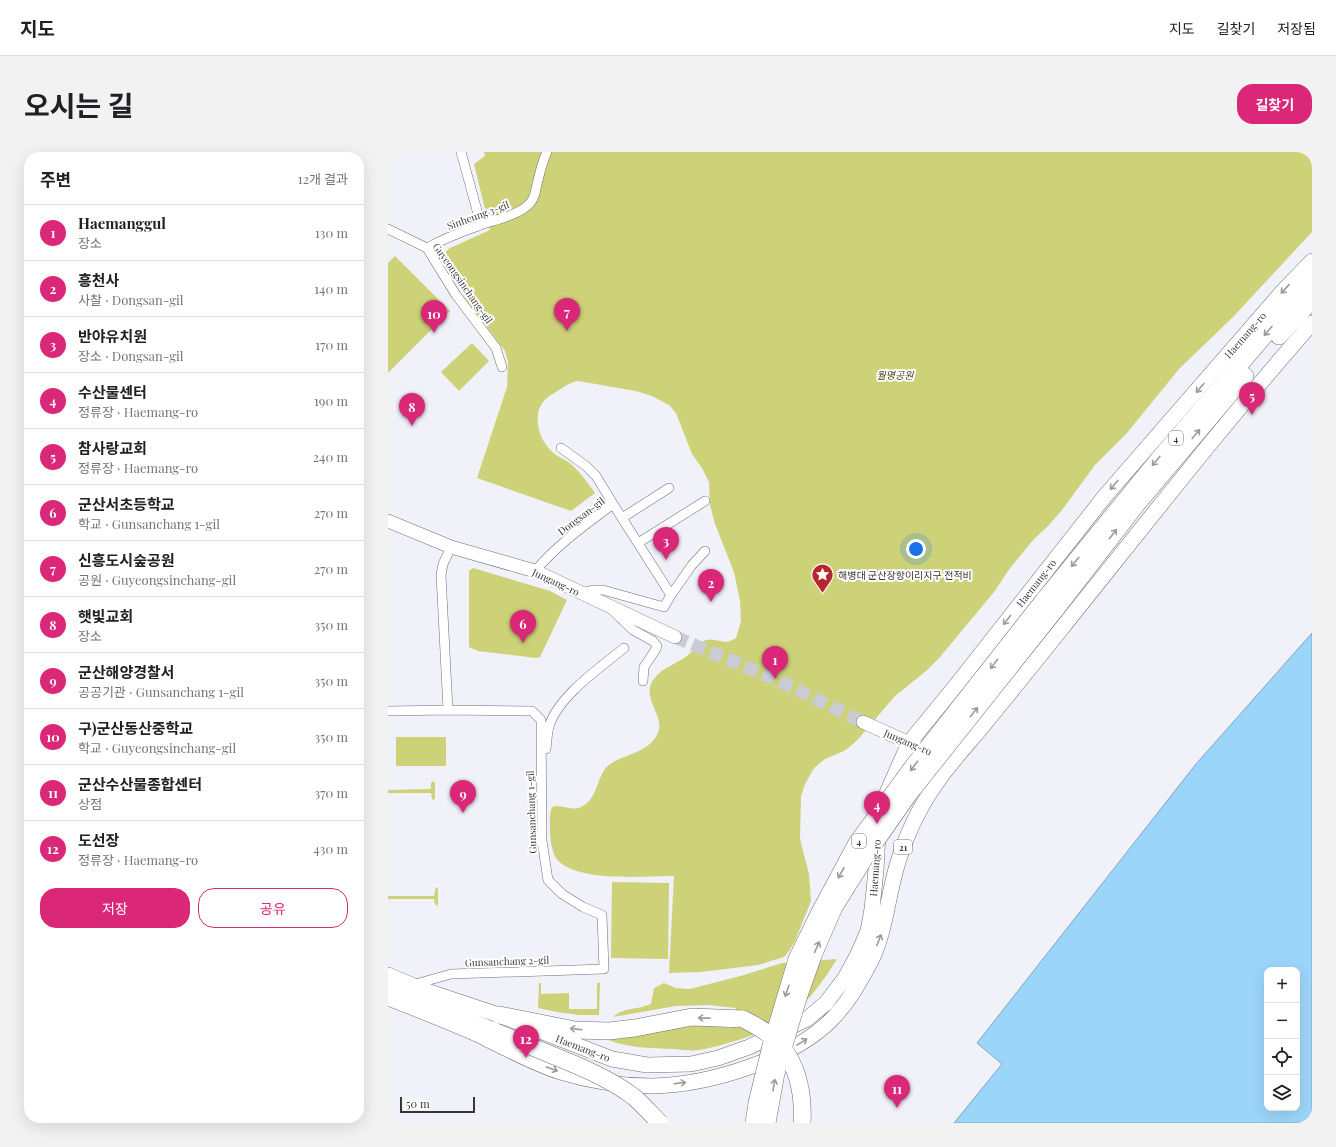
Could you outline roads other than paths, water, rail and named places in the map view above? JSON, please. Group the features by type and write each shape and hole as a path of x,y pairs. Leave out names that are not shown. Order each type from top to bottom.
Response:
{"highway":[{"name":"4","path":"767,1123 776,1073 796,1001 814,953 834,907 871,848 908,795 1158,460 1312,280"},
{"name":"4","path":"754,1123 770,1046 797,959 857,843 916,764 1049,605 1136,505 1286,327 1312,300"},
{"path":"388,988 523,1043 605,1079 646,1107 660,1123"},
{"path":"499,1015 575,1030 609,1031 636,1028 692,1017 743,1019 768,1034 788,1055 801,1090 803,1110 802,1123"}],"main road":[{"name":"Haemang-ro","path":"388,975 412,985 499,1015 612,1059 647,1065 691,1064 718,1058 749,1047 807,1019 826,1003 845,978 868,931 876,870 878,831 887,793 909,743 1105,496 1283,291 1312,261"},
{"name":"Haemang-ro","path":"388,998 453,1024 543,1065 562,1072 605,1083 652,1086 700,1080 752,1066 778,1056 813,1035 831,1021 850,998 871,961 882,932 889,906 895,871 906,837 922,806 944,773 1148,520 1312,323"},
{"path":"958,683 949,720 954,728 964,731 975,728 991,716"}],"street":[{"path":"461,152 481,225"},
{"name":"Sinheung 3-gil","path":"427,248 445,239 513,214 531,202 535,194 543,160 547,152"},
{"name":"Guyeongsinchang-gil","path":"388,229 427,248 456,295 496,348 502,367"},
{"path":"561,448 586,466 596,476 613,504"},
{"path":"622,518 669,488"},
{"path":"638,543 705,501"},
{"name":"Dongsan-gil","path":"535,571 550,554 613,504 671,595"},
{"name":"Jungang-ro","path":"388,521 451,547 535,571 675,637"},
{"path":"448,710 441,575 443,564 451,547"},
{"path":"581,593 593,590 603,590 664,607 692,565 705,550"},
{"path":"608,606 633,630 655,643 656,650 644,667 643,681"},
{"path":"541,807 545,801 546,794 547,740 549,727 554,715 568,696 624,648"},
{"name":"Gunsanchang 1-gil","path":"388,711 532,711 541,720 542,848 548,880 562,894 583,907 602,915 604,969"},
{"name":"Jungang-ro","path":"864,722 909,743 954,761"},
{"name":"Gunsanchang 2-gil","path":"412,985 451,974 604,969"}],"water":[{"path":"1312,633 1312,1123 954,1123 1002,1064 977,1043 1196,764"}],"tunnel":[{"path":"675,637 775,679 863,722"}],"place":[{"name":"신흥도시숲공원","path":"567,331"},
{"name":"구)군산동산중학교","path":"434,333"},
{"name":"참사랑교회","path":"1252,415"},
{"name":"햇빛교회","path":"412,426"},
{"name":"반야유치원","path":"666,560"},
{"name":"해병대 군산장항이리지구 전적비","path":"822,594"},
{"name":"흥천사","path":"711,602"},
{"name":"군산서초등학교","path":"523,643"},
{"name":"Haemanggul","path":"775,679"},
{"name":"군산해양경찰서","path":"463,813"},
{"name":"수산물센터","path":"877,824"},
{"name":"도선장","path":"526,1058"},
{"name":"군산수산물종합센터","path":"897,1108"}],"park label":[{"name":"월명공원","path":"895,375"}]}
